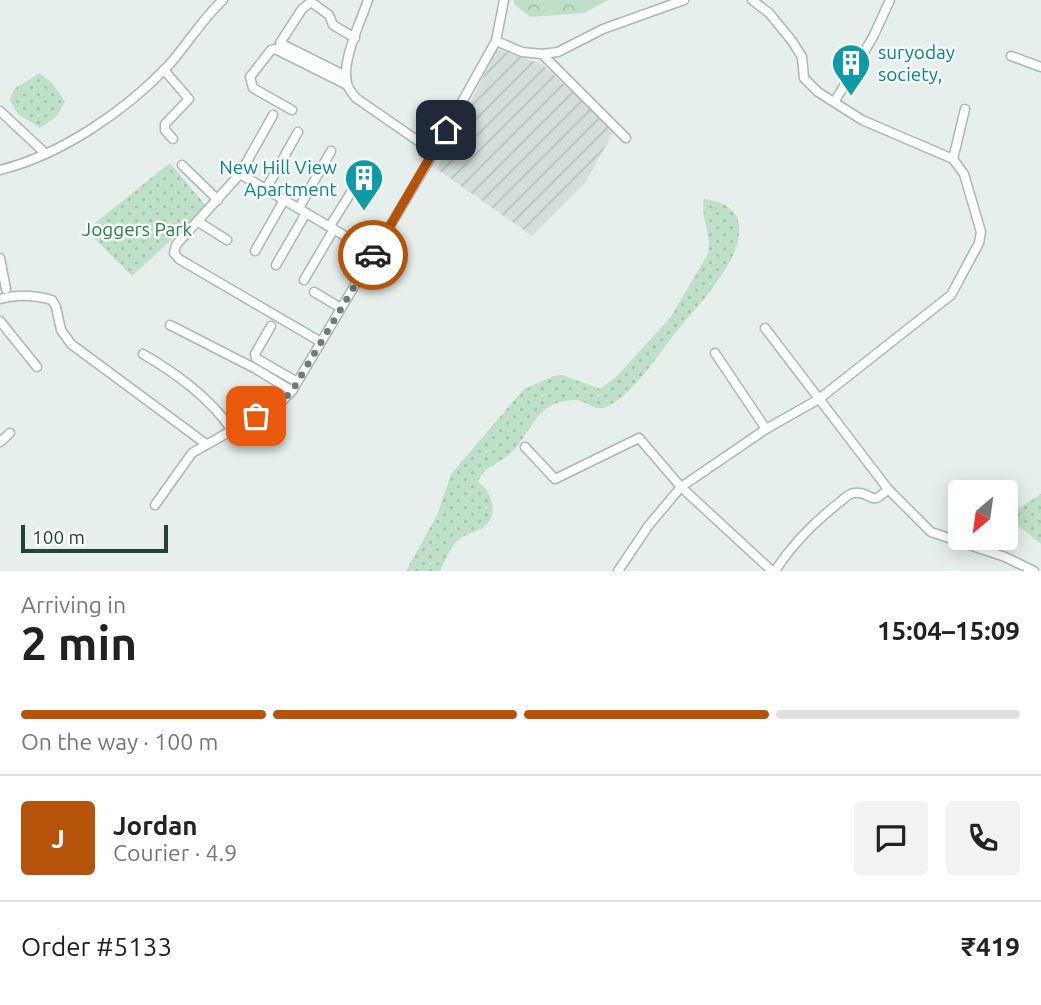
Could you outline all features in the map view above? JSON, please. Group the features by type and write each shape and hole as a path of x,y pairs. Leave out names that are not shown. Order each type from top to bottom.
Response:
{"street":[{"path":"0,170 24,164 46,153 110,116 142,93 223,0"},
{"path":"368,0 348,57 347,80 356,98 434,152"},
{"path":"155,505 192,453 280,403 292,391 434,152 496,41 503,0"},
{"path":"496,41 522,52 558,52 603,29 684,0"},
{"path":"618,571 649,524 681,487 766,429 819,399 951,295 979,243 981,232 964,174 953,159 862,121 808,83 799,50 769,13 752,0"},
{"path":"835,102 873,37 890,0"},
{"path":"347,80 280,43 303,9 312,2 329,15 333,25 355,38"},
{"path":"292,110 253,88 250,77 271,50 275,49 347,80"},
{"path":"542,54 626,138"},
{"path":"1011,56 1041,67"},
{"path":"164,69 189,99 164,124 165,130 173,139"},
{"path":"953,159 965,109"},
{"path":"0,111 46,153"},
{"path":"273,116 240,174 176,244 174,253 179,259 321,342"},
{"path":"266,188 298,132"},
{"path":"276,265 331,151"},
{"path":"182,165 218,200"},
{"path":"233,167 240,174 374,253"},
{"path":"304,281 360,178"},
{"path":"255,251 284,200"},
{"path":"197,221 228,240"},
{"path":"0,258 6,289"},
{"path":"314,292 341,308"},
{"path":"0,299 17,295 39,296 52,300 61,330 71,344 206,444"},
{"path":"0,321 37,368"},
{"path":"170,325 256,369 292,391"},
{"path":"271,326 255,354 256,358 297,382"},
{"path":"765,328 888,489 930,531 1034,571"},
{"path":"715,353 766,429"},
{"path":"143,354 178,374 220,413 232,430"},
{"path":"0,442 10,433"},
{"path":"525,447 555,479 639,438 681,487 774,571 792,545 850,494 858,493 874,500 888,489"}],"shaded area":[{"path":"497,49 542,64 614,131 585,183 532,236 437,169"}],"green space":[{"path":"514,0 608,0 584,13 530,17 514,4"},
{"path":"40,73 53,84 65,102 57,116 40,128 18,114 10,100 14,89"},
{"name":"Joggers Park","path":"170,163 207,207 132,276 86,230"},
{"path":"704,199 726,205 735,214 739,227 734,254 706,296 644,374 625,394 606,407 598,408 576,400 551,405 538,417 509,455 480,477 478,482 487,490 493,508 486,525 457,541 440,571 406,571 437,515 451,474 524,389 563,375 600,389 617,376 670,318 708,254"},
{"path":"1041,494 1041,544 1018,526 1018,508"}],"way so far":[{"path":"256,416 280,403 292,391 373,255"}],"place":[{"name":"suryoday society,","path":"851,97"},
{"name":"New Hill View Apartment","path":"364,212"}],"route":[{"path":"373,255 446,130"}]}
